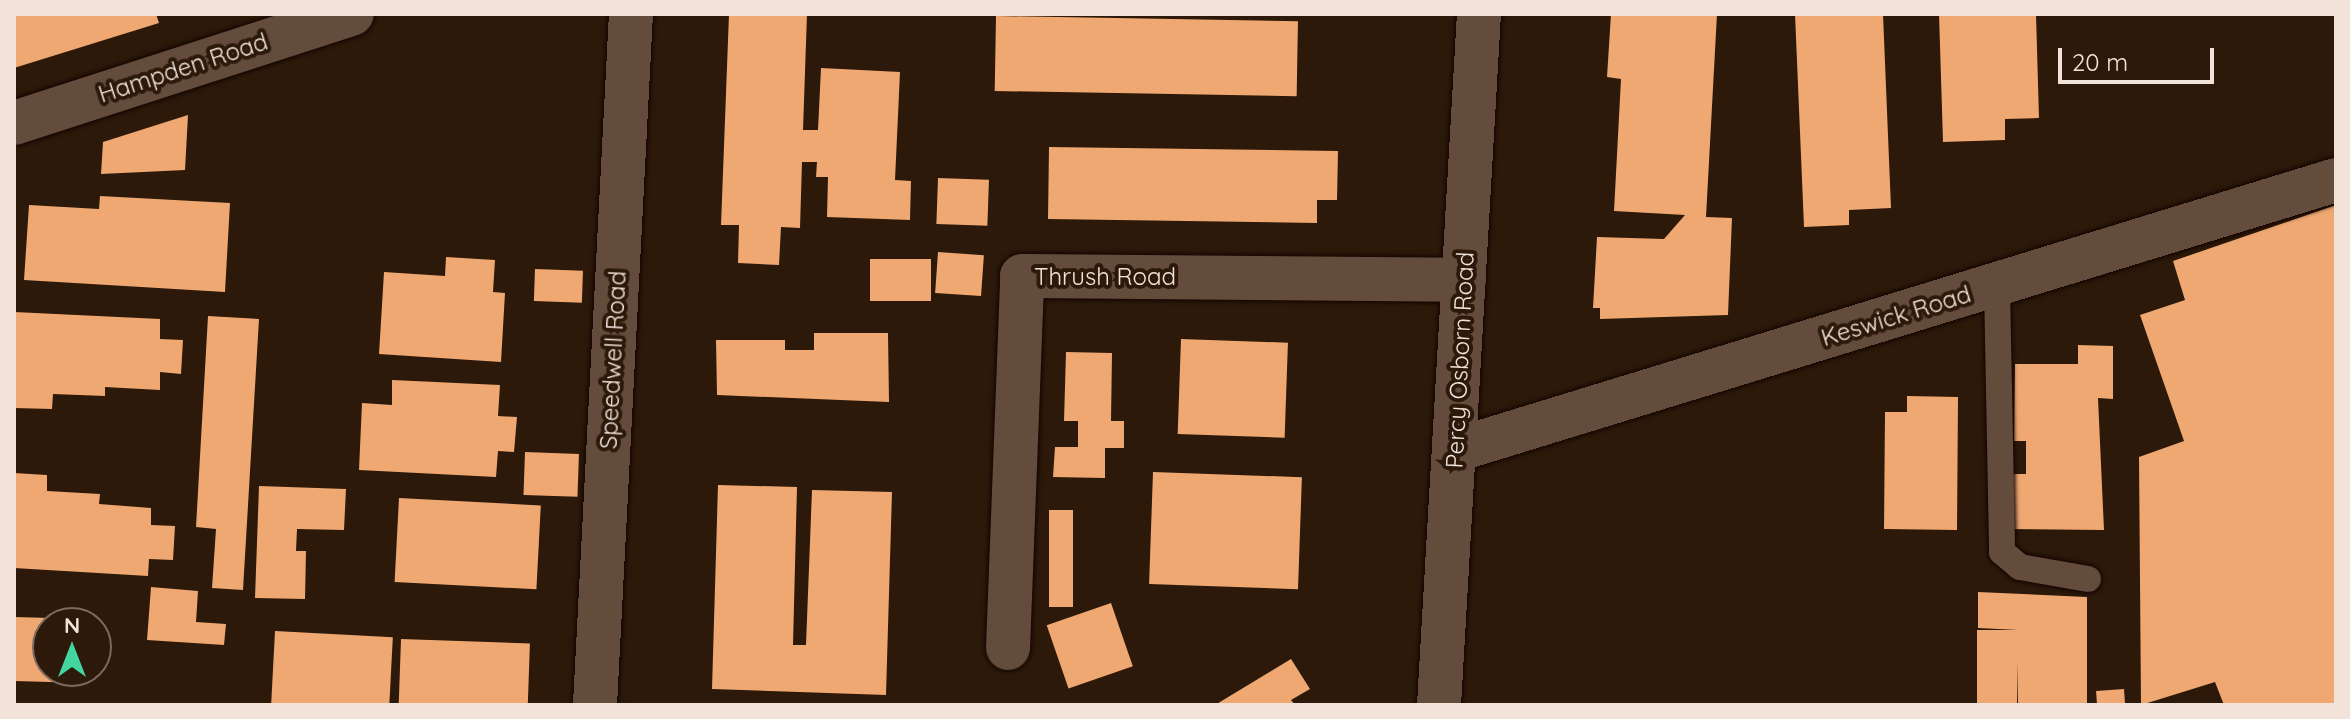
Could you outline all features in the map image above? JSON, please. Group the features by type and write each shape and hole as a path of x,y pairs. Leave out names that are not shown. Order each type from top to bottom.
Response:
{"street":[{"name":"Hampden Road","path":"14,123 352,14"},
{"name":"Speedwell Road","path":"595,705 631,14"},
{"name":"Percy Osborn Road","path":"1439,705 1479,14"},
{"name":"Keswick Road","path":"1456,450 2336,180"},
{"name":"Thrush Road","path":"1008,648 1022,276 1464,280"}],"lane":[{"path":"1997,286 2002,552 2020,567 2088,579"}],"building":[{"path":"14,14 156,14 159,23 14,68"},
{"path":"729,14 807,14 803,130 818,130 821,68 900,72 895,180 911,181 910,220 827,217 828,177 816,177 817,162 802,162 800,228 781,227 779,265 738,263 739,225 721,225"},
{"path":"1611,14 1717,14 1706,217 1732,218 1728,315 1600,319 1600,308 1593,308 1597,237 1664,239 1685,215 1614,211 1621,79 1607,77"},
{"path":"1795,14 1883,14 1891,208 1849,210 1849,225 1804,227"},
{"path":"1939,14 2036,14 2039,118 2005,119 2005,140 1943,142"},
{"path":"996,16 1298,21 1297,96 995,91"},
{"path":"188,115 185,170 101,174 103,142"},
{"path":"1049,147 1338,151 1337,200 1317,200 1317,223 1048,219"},
{"path":"938,178 989,180 987,226 936,224"},
{"path":"100,196 230,203 225,292 24,280 29,205 99,209"},
{"path":"2336,205 2336,705 2224,705 2215,682 2141,705 2139,457 2184,441 2140,315 2185,300 2173,261"},
{"path":"938,252 984,255 981,296 935,293"},
{"path":"446,257 495,260 493,292 505,293 501,362 379,354 384,272 445,276"},
{"path":"870,259 931,259 931,301 870,301"},
{"path":"535,269 583,271 582,303 534,301"},
{"path":"14,312 160,319 160,339 183,340 181,374 160,372 160,390 105,387 105,396 53,394 52,409 14,408"},
{"path":"208,316 259,319 243,590 212,588 216,529 196,527"},
{"path":"814,333 888,333 889,402 717,395 716,340 785,340 785,350 814,350"},
{"path":"1181,339 1288,343 1285,438 1178,434"},
{"path":"2078,345 2113,346 2113,399 2098,398 2104,530 2009,529 2010,474 2026,474 2026,441 2014,441 2015,364 2078,364"},
{"path":"1066,352 1112,353 1111,421 1124,421 1124,448 1105,448 1105,478 1053,477 1055,447 1078,447 1078,421 1064,421"},
{"path":"392,380 500,385 498,416 517,417 514,452 498,451 496,477 359,470 362,403 392,405"},
{"path":"1907,396 1958,397 1957,530 1884,529 1885,412 1907,412"},
{"path":"525,452 579,454 577,497 523,495"},
{"path":"1153,472 1302,477 1298,589 1149,584"},
{"path":"14,473 47,475 47,491 100,494 99,504 151,508 151,525 175,526 173,560 149,559 148,576 14,568"},
{"path":"718,485 797,487 793,645 806,645 812,490 892,492 886,695 712,689"},
{"path":"259,486 346,489 344,530 297,529 296,551 306,551 305,599 255,598"},
{"path":"399,498 541,505 536,589 395,582"},
{"path":"1049,510 1073,510 1073,607 1049,607"},
{"path":"151,587 198,591 196,622 226,624 224,645 147,640"},
{"path":"1978,592 2087,597 2087,705 2018,705 2018,662 2017,705 1977,705 1977,630 2018,630 1978,628"},
{"path":"1111,603 1133,666 1069,688 1047,625"},
{"path":"14,617 32,617 32,682 14,681"},
{"path":"275,631 393,637 389,705 271,705"},
{"path":"401,639 530,644 528,705 399,705"},
{"path":"1291,659 1310,689 1291,700 1295,705 1215,705"},
{"path":"2124,689 2125,705 2097,705 2096,691"}]}
